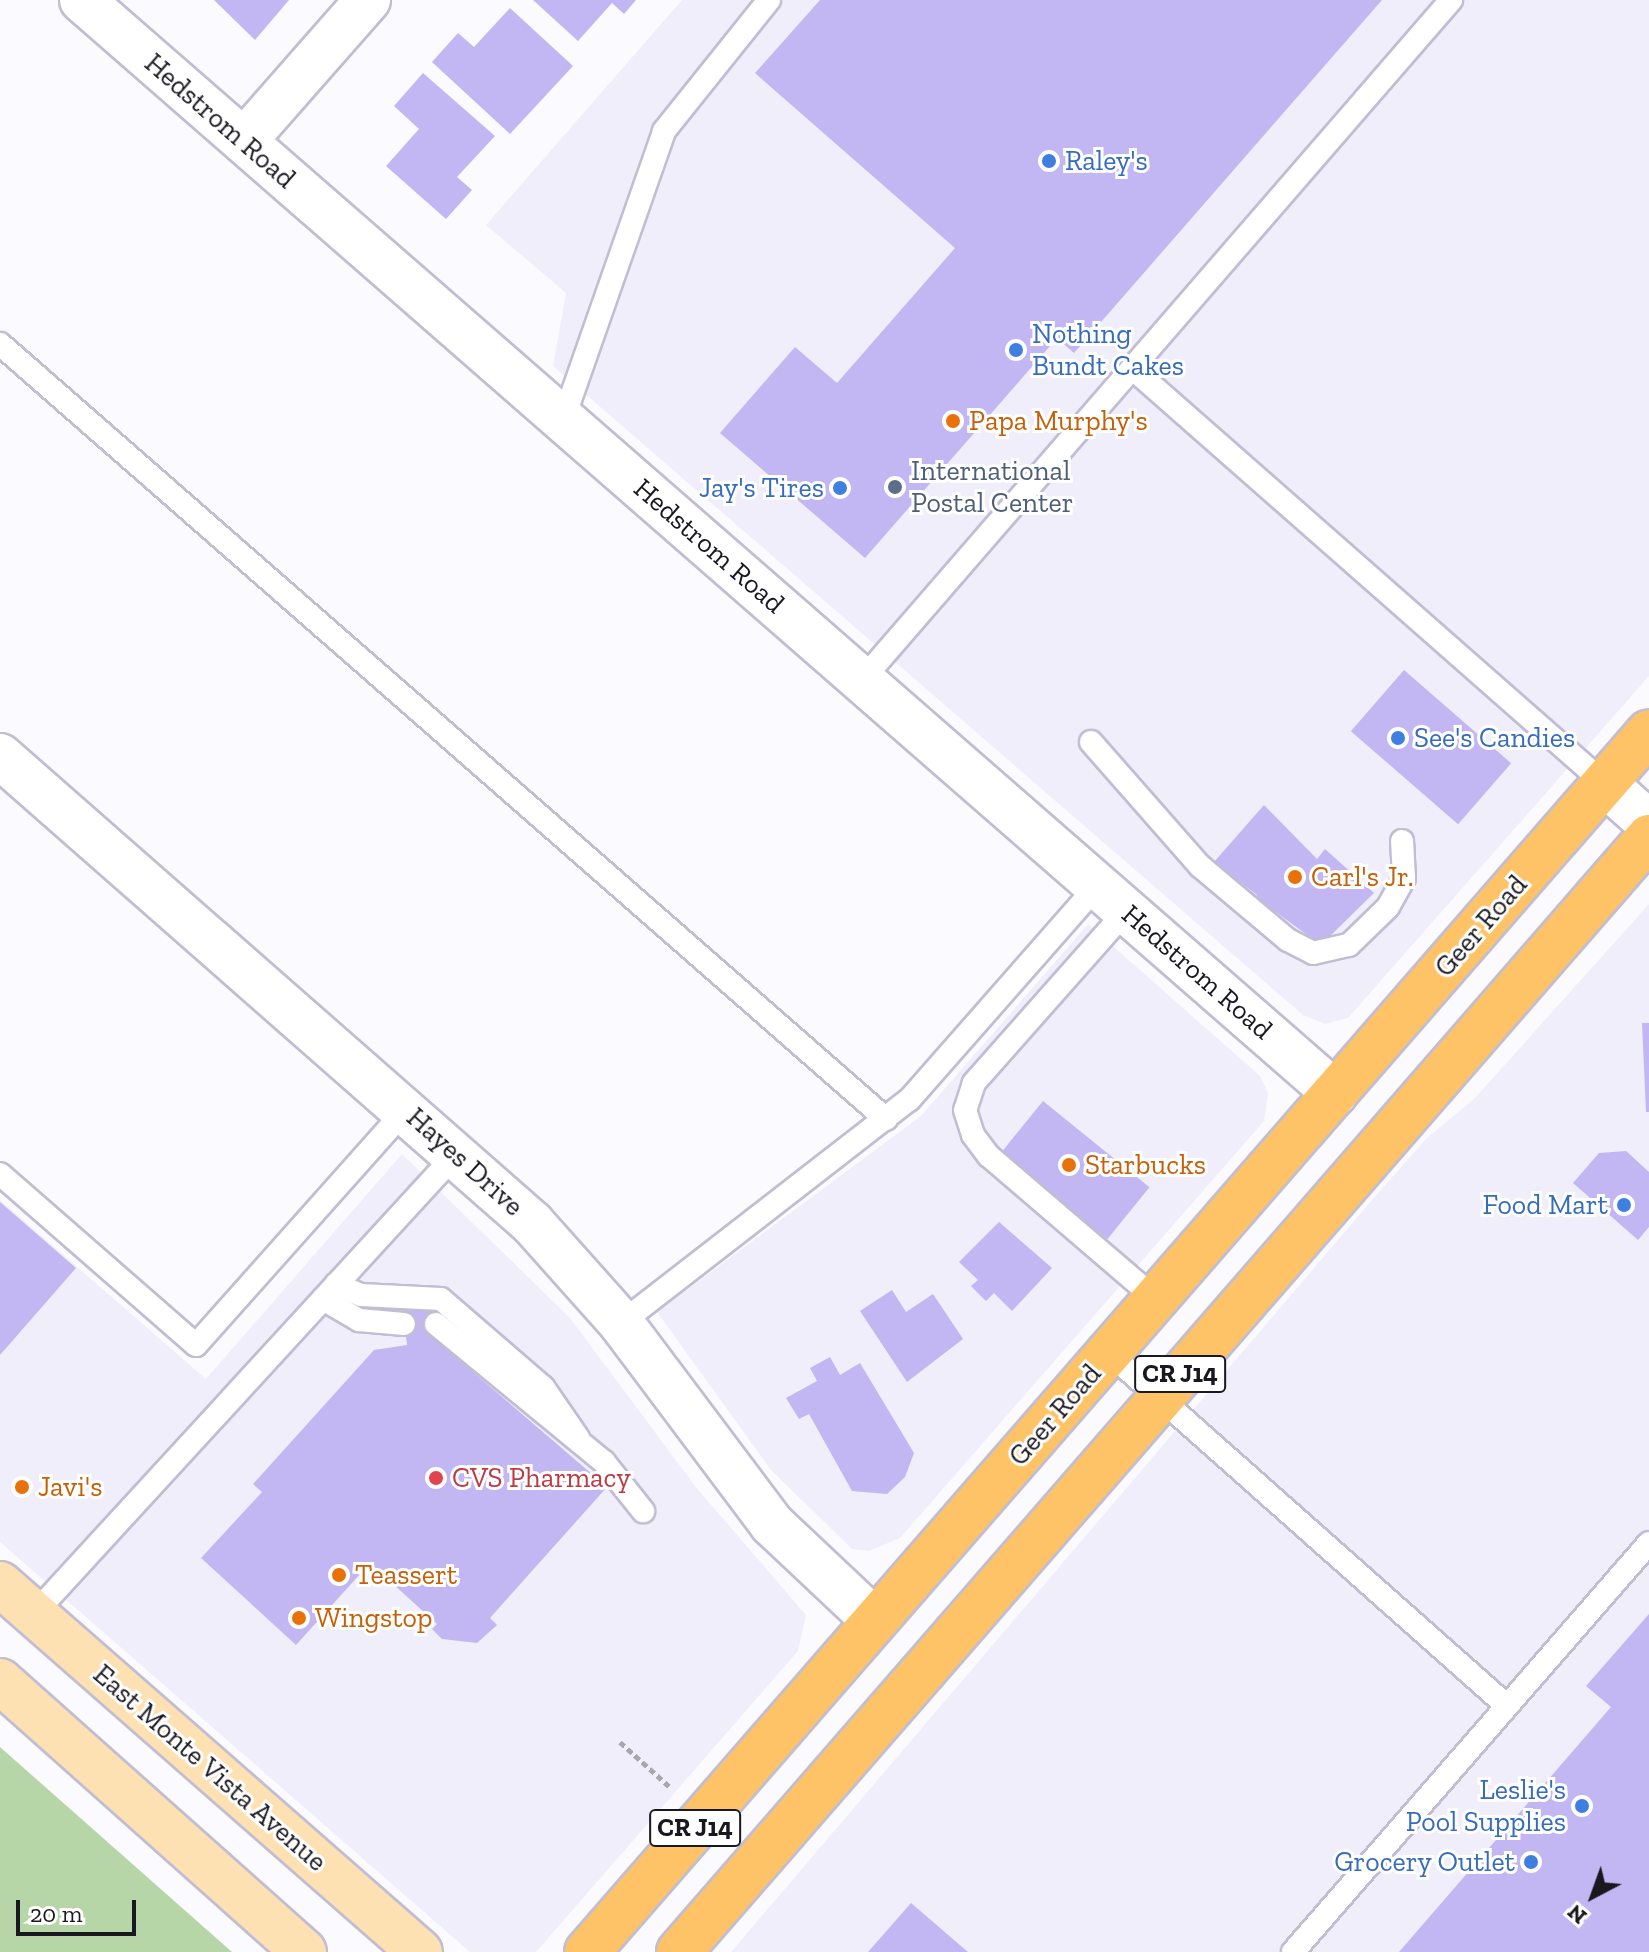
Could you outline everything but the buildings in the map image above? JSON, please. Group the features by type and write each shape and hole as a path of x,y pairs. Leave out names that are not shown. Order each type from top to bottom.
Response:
{"main road":[{"name":"Geer Road","path":"587,1952 1649,732"},
{"name":"CR J14","path":"679,1952 715,1932 1160,1398 1649,837"},
{"name":"East Monte Vista Avenue","path":"0,1584 420,1952"},
{"path":"0,1681 304,1952"}],"street":[{"name":"Hedstrom Road","path":"82,0 1335,1093"},
{"path":"244,141 368,0"},
{"name":"Hayes Drive","path":"0,756 457,1153 532,1223 621,1323 772,1524 875,1621"},
{"path":"1604,783 1649,823"}],"lane":[{"path":"563,420 664,131 769,0"},
{"path":"862,680 1451,0"},
{"path":"0,344 886,1119"},
{"path":"1132,368 1604,783"},
{"path":"1091,742 1200,866 1288,940 1313,953 1349,945 1388,907 1404,878 1402,841"},
{"path":"621,1323 886,1119 1112,898"},
{"path":"1112,898 974,1083 965,1110 973,1135 989,1156 1156,1299"},
{"path":"0,1174 196,1345 406,1109"},
{"path":"34,1614 457,1153"},
{"path":"330,1292 359,1320 404,1324"},
{"path":"330,1292 441,1299 543,1387 578,1438 643,1511"},
{"path":"436,1324 578,1438"},
{"path":"1109,1353 1507,1706"},
{"path":"1293,1952 1649,1543"}],"path":[{"path":"620,1742 670,1787"}],"shaded area":[{"path":"682,0 1649,0 1649,676 1348,1018 1325,1024 1303,1015 553,366 566,293 486,225"},
{"path":"1649,904 1649,1952 731,1952 1372,1200 1426,1139 1475,1098"},
{"path":"1088,924 1260,1076 1268,1093 1264,1121 900,1538 869,1551 852,1549 771,1470 657,1312 921,1116"},
{"path":"402,1154 570,1318 695,1486 806,1615 798,1651 536,1952 470,1952 0,1542 0,1200 206,1379"}],"green space":[{"path":"0,1747 232,1952 0,1952"}],"place":[{"name":"Raley's","path":"1049,161"},
{"name":"Nothing Bundt Cakes","path":"1016,350"},
{"name":"Papa Murphy's","path":"953,421"},
{"name":"International Postal Center","path":"895,487"},
{"name":"Jay's Tires","path":"840,488"},
{"name":"See's Candies","path":"1398,738"},
{"name":"Carl's Jr.","path":"1295,877"},
{"name":"Starbucks","path":"1069,1165"},
{"name":"Food Mart","path":"1624,1205"},
{"name":"CVS Pharmacy","path":"436,1478"},
{"name":"Javi's","path":"22,1487"},
{"name":"Teassert","path":"339,1575"},
{"name":"Wingstop","path":"299,1618"},
{"name":"Leslie's Pool Supplies","path":"1582,1806"},
{"name":"Grocery Outlet","path":"1531,1862"}]}
